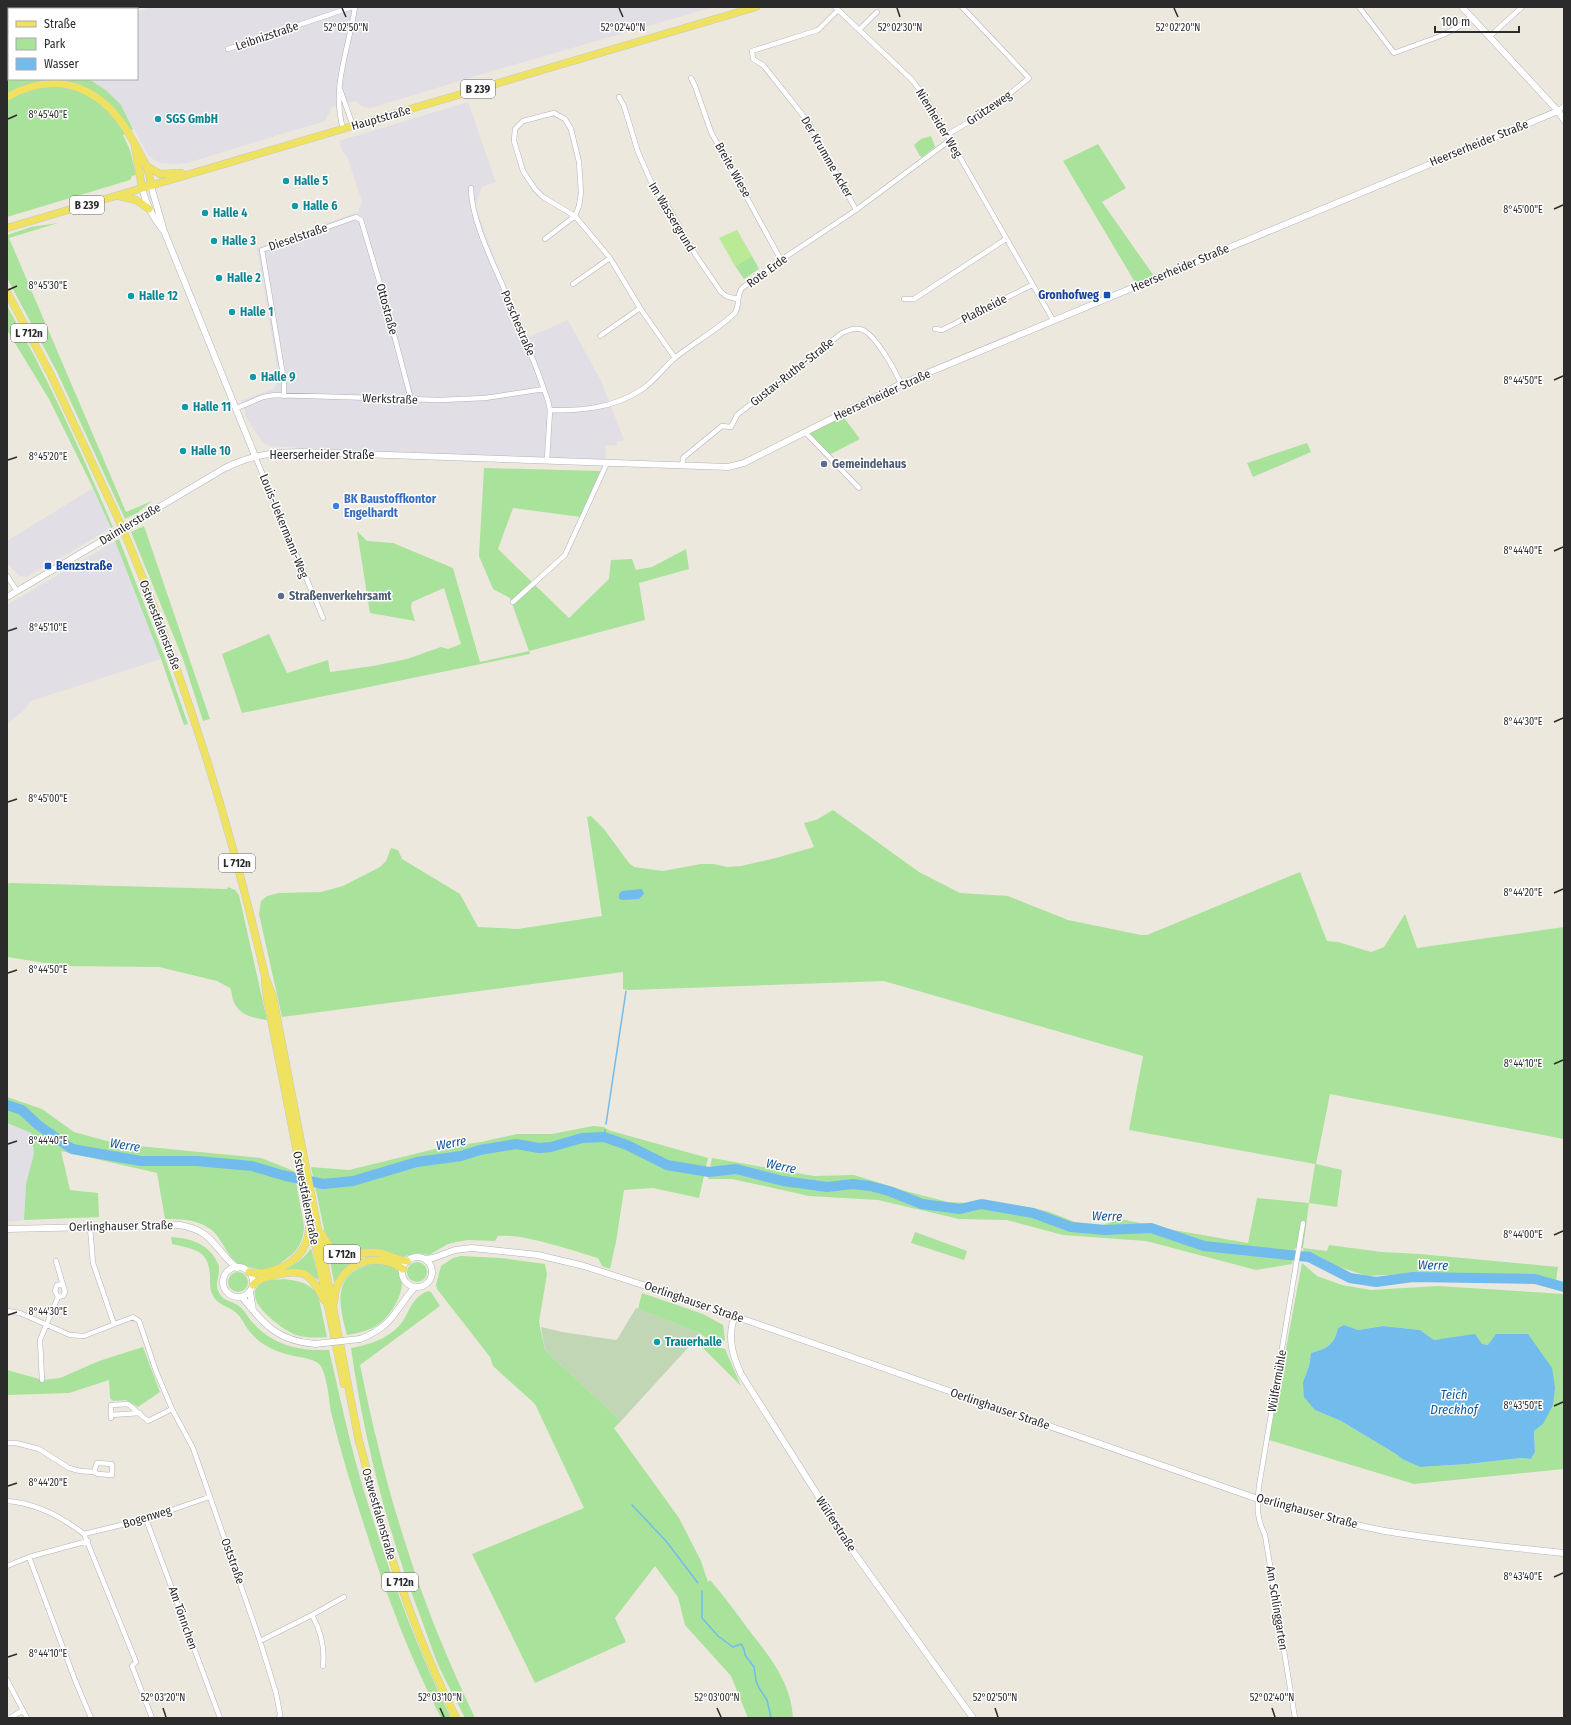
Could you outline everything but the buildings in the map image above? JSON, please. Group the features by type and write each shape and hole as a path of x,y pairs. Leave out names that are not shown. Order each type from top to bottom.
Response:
{"main road":[{"name":"Hauptstraße","path":"7,228 756,7"},
{"path":"7,97 26,88 45,84 62,85 84,90 104,102 114,111 123,123 148,167 151,186"},
{"path":"134,143 142,188"},
{"path":"148,167 157,173 166,175 199,172"},
{"path":"117,196 136,200 149,209"},
{"name":"Ostwestfalenstraße","path":"7,292 51,375 116,514 170,647 196,722 233,847 270,998 331,1309 359,1442 375,1502 398,1575 427,1652 456,1718"},
{"name":"L 712n","path":"312,1214 326,1243 340,1254 353,1255 380,1253 407,1261"},
{"name":"L 712n","path":"249,1272 260,1274 275,1270 284,1267 294,1260 302,1251 308,1236 312,1214"},
{"name":"L 712n","path":"331,1309 337,1285 346,1272 354,1265 371,1260 379,1260 391,1262 403,1269"},
{"name":"L 712n","path":"251,1288 260,1279 287,1273 306,1275 316,1285 331,1309"}],"street":[{"name":"Leibnizstraße","path":"228,49 353,7"},
{"path":"343,129 339,102 339,86 352,29 353,7"},
{"name":"Grützeweg","path":"947,135 998,104 1029,78 962,7"},
{"path":"1359,7 1394,53 1443,35 1458,27 1471,17"},
{"path":"1462,7 1558,111 1564,120"},
{"path":"1489,37 1522,7"},
{"name":"Nienheider Weg","path":"836,9 912,80 926,98 1053,320"},
{"name":"Der Krumme Acker","path":"836,9 818,30 752,51 753,59 763,65 809,123 856,210"},
{"path":"858,30 877,12"},
{"name":"Breite Wiese","path":"691,78 711,132 781,260"},
{"path":"339,86 353,126"},
{"name":"Im Wassergrund","path":"619,97 624,106 638,152 655,191 666,203 694,254 721,292 726,296 737,299"},
{"path":"1558,111 1564,106"},
{"name":"Heerserheider Straße","path":"151,186 164,231 237,408 255,456 296,452 728,467 739,464 900,384 1558,111"},
{"path":"544,239 575,216 579,206 581,193 580,173 574,140 568,122 562,116 554,113 520,123 515,129 514,142 523,171 544,197 575,216 610,258 640,308 675,358"},
{"name":"Rote Erde","path":"550,410 583,410 597,408 621,400 642,390 675,358 735,313 737,310 737,299 742,288 856,210 950,140"},
{"name":"Heerserheider Straße","path":"142,188 149,209 164,231"},
{"name":"Porschestraße","path":"471,188 471,203 487,250 528,345 550,410 547,460"},
{"name":"Dieselstraße","path":"284,396 284,381 262,250 356,217 361,220"},
{"name":"Ottostraße","path":"361,220 411,399"},
{"path":"904,299 914,299 1006,239"},
{"path":"573,284 610,258"},
{"name":"Plaßheide","path":"935,329 942,330 1032,284"},
{"path":"600,336 640,308"},
{"name":"Gustav-Ruthe-Straße","path":"682,466 682,458 722,426 731,427 737,415 842,333 851,329 861,329 869,334 897,374 900,384"},
{"name":"Werkstraße","path":"237,408 263,397 284,396 440,400 467,399 544,389"},
{"path":"805,432 858,488"},
{"name":"Daimlerstraße","path":"7,597 225,468 255,456"},
{"name":"Louis-Uekermann-Weg","path":"255,456 323,618"},
{"path":"513,602 565,555 607,463"},
{"path":"7,576 17,591"},
{"name":"Wülfermühle","path":"1258,1499 1303,1223"},
{"name":"Oerlinghauser Straße","path":"7,1229 162,1224 189,1227 206,1234 223,1255 237,1268"},
{"path":"7,1311 20,1313 70,1335 78,1337 114,1324 93,1263 90,1227"},
{"name":"Oerlinghauser Straße","path":"425,1259 456,1250 472,1248 512,1251 550,1257 598,1270 735,1316 1258,1499 1342,1522 1384,1530 1445,1540 1564,1553"},
{"name":"Oerlinghauser Straße","path":"223,1255 228,1272"},
{"path":"432,1269 425,1259 418,1257 407,1261 403,1269 404,1279 407,1283 415,1287 425,1285 432,1276 432,1269 436,1261 442,1255"},
{"path":"56,1261 65,1292 63,1296 58,1297"},
{"path":"253,1310 251,1288 252,1276 249,1272 241,1268 228,1272 224,1279 224,1288 230,1294 242,1297 253,1310 264,1323 275,1332 290,1340 315,1344 360,1339 376,1332 387,1324 415,1287"},
{"path":"404,1300 407,1283"},
{"path":"42,1380 40,1340 58,1297 55,1291 57,1285 62,1284"},
{"path":"242,1297 251,1288"},
{"name":"Wülferstraße","path":"735,1316 731,1330 731,1344 735,1361 741,1374 855,1554 973,1718"},
{"name":"Oststraße","path":"114,1324 133,1317 139,1321 156,1371 172,1409 193,1448 260,1641 276,1693 280,1714 279,1718"},
{"path":"140,1413 111,1417 111,1405 128,1404 140,1413 148,1421 172,1409"},
{"path":"7,1444 16,1443 39,1449 69,1468 80,1471 94,1472"},
{"name":"Bogenweg","path":"84,1534 146,1519 209,1497"},
{"name":"Am Schlinggarten","path":"1258,1499 1257,1511 1259,1523 1265,1535 1295,1718"},
{"path":"7,1501 18,1502 43,1510 67,1521 84,1534 136,1662 132,1666 152,1718"},
{"name":"Am Tönnchen","path":"146,1519 220,1718"},
{"path":"7,1566 29,1557 88,1541"},
{"path":"29,1557 75,1680 91,1718"},
{"path":"260,1641 344,1597"},
{"path":"312,1615 319,1627 323,1640 324,1666"},
{"path":"7,1680 27,1718"},
{"path":"10,1718 23,1710"}],"shaded area":[{"path":"149,7 714,7 492,71 371,108 363,107 355,101 332,107 325,121 187,163 177,164 161,163 148,155 121,105 90,80 138,80 138,12"},
{"path":"468,102 496,182 482,187 475,205 503,281 529,337 568,320 601,381 624,440 617,442 617,445 605,446 606,460 358,451 269,446 264,444 245,416 245,411 241,401 274,388 279,379 257,248 358,212 362,202 347,156 342,151 339,141"},
{"path":"93,488 111,528 27,577 19,576 7,563 7,541"},
{"path":"115,541 161,659 31,701 24,710 7,724 7,605"},
{"path":"7,1123 31,1133 34,1153 26,1184 24,1220 7,1222"}],"green space":[{"path":"7,77 8,80 90,80 107,91 121,105 133,129 123,135 130,150 136,175 132,176 130,180 7,217"},
{"path":"931,136 935,147 922,157 914,145 921,139"},
{"path":"1098,144 1126,188 1102,202 1154,276 1136,284 1063,161"},
{"path":"58,223 9,238 126,512 152,501 137,513 125,519 57,372 7,278 7,235 31,227"},
{"path":"737,230 752,256 735,266 719,238"},
{"path":"752,256 759,269 744,279 735,266"},
{"path":"7,306 63,415 113,527 111,528 49,399 7,330"},
{"path":"842,415 860,439 829,455 808,433"},
{"path":"1307,443 1311,452 1253,477 1247,463"},
{"path":"484,468 600,471 581,517 513,508 498,549 569,618 609,579 611,560 632,559 636,570 652,567 686,549 689,569 639,583 645,620 529,651 510,598 493,589 479,556"},
{"path":"144,526 210,719 203,721 183,659 131,532"},
{"path":"357,531 367,541 393,543 453,568 480,662 529,651 530,654 242,713 222,654 269,634 287,673 328,660 330,672 373,666 407,659 441,647 448,649 461,644 444,588 412,602 411,608 415,621 370,613"},
{"path":"119,539 165,658 188,724 184,725 161,659 115,541"},
{"path":"833,810 919,872 960,893 1008,896 1068,920 1141,935 1147,935 1300,872 1327,941 1338,942 1371,952 1384,947 1405,914 1417,948 1564,927 1564,1139 1330,1094 1316,1164 1342,1170 1337,1207 1309,1203 1315,1164 1129,1130 1143,1056 884,981 629,990 623,989 623,972 282,1017 259,914 261,901 267,896 279,893 321,892 343,886 380,867 386,861 391,848 398,850 402,859 460,894 478,927 518,929 602,916 587,817 591,816 604,829 629,863 634,867 663,871 701,864 713,864 728,867 741,866 814,847 804,823 816,820"},
{"path":"7,884 227,889 228,887 235,890 239,895 267,1020 251,1017 238,1009 233,1000 230,988 217,981 159,967 64,966 7,957"},
{"path":"7,1097 42,1109 74,1132 118,1144 261,1158 294,1171 304,1226 300,1245 290,1256 267,1269 252,1268 246,1265 238,1264 228,1253 212,1230 202,1224 192,1221 165,1219 157,1173 61,1151 70,1190 98,1193 99,1217 24,1220 26,1184 34,1153 31,1133 7,1123"},
{"path":"593,1126 604,1127 608,1130 708,1158 699,1198 653,1188 624,1190 610,1269 602,1266 598,1258 548,1243 521,1237 498,1236 495,1241 468,1240 456,1242 448,1244 429,1255 417,1253 402,1257 376,1249 343,1250 331,1243 325,1234 311,1167 349,1170 439,1148 481,1142 517,1134 552,1134"},
{"path":"712,1158 814,1176 854,1175 948,1202 1016,1205 1047,1211 1075,1222 1103,1225 1121,1219 1248,1243 1257,1198 1309,1203 1303,1248 1295,1248 1292,1264 1256,1270 1146,1241 1063,1235 1007,1220 959,1219 878,1200 809,1196 732,1179 708,1179"},
{"path":"915,1232 967,1251 964,1260 911,1243"},
{"path":"171,1237 193,1241 206,1248 211,1253 219,1266 217,1286 219,1293 226,1300 237,1304 261,1331 278,1342 288,1346 329,1350 354,1456 383,1549 414,1635 451,1718 441,1718 429,1695 388,1597 354,1495 331,1412 326,1381 320,1365 313,1360 278,1351 258,1340 236,1313 214,1298 211,1288 208,1263 205,1257 195,1250 172,1244"},
{"path":"1329,1245 1382,1252 1420,1254 1558,1267 1556,1281 1430,1273 1367,1276 1320,1261 1304,1253 1303,1248 1327,1251"},
{"path":"311,1248 319,1280 308,1274 283,1271 302,1259"},
{"path":"328,1250 337,1256 348,1259 363,1259 348,1266 334,1282"},
{"path":"461,1256 501,1258 545,1264 547,1274 539,1322 545,1350 621,1421 614,1428 679,1518 701,1561 708,1582 710,1580 725,1598 778,1670 788,1693 793,1718 748,1718 731,1676 685,1625 678,1597 655,1566 615,1618 626,1642 535,1683 472,1554 584,1508 535,1404 493,1366 490,1357 437,1289 436,1285 441,1266 453,1258"},
{"path":"417,1262 424,1265 427,1272 424,1279 417,1282 410,1279 407,1272 410,1265"},
{"path":"1302,1263 1317,1276 1342,1285 1371,1290 1438,1286 1564,1294 1564,1469 1414,1484 1269,1440","holes":["1344,1325 1357,1330 1383,1326 1420,1330 1434,1340 1451,1338 1488,1345 1543,1424 1534,1431 1535,1452 1531,1459 1521,1458 1468,1464 1420,1467 1402,1459 1341,1421 1315,1410 1303,1382 1309,1366 1311,1353 1329,1345 1332,1342 1338,1328"]},
{"path":"372,1264 388,1265 399,1272 402,1280 399,1296 390,1313 379,1324 367,1330 347,1335 341,1302 341,1292 344,1283 350,1275 359,1268"},
{"path":"238,1272 245,1275 248,1282 245,1289 238,1292 231,1289 228,1282 231,1275"},
{"path":"284,1279 298,1281 307,1285 318,1294 327,1337 312,1338 296,1335 274,1321 259,1306 255,1298 255,1291 260,1284 268,1280"},
{"path":"428,1291 431,1292 440,1306 360,1365 387,1480 414,1570 438,1634 475,1718 465,1718 440,1669 398,1554 370,1452 356,1383 351,1348 377,1341 394,1331 403,1321 414,1301"},
{"path":"642,1293 703,1314 723,1325 725,1340 721,1343 712,1342 699,1333 638,1309"},
{"path":"636,1308 699,1333 695,1340 621,1421 545,1350 541,1327 562,1332 616,1340"},
{"path":"697,1337 712,1346 725,1349 741,1386 695,1340"},
{"path":"143,1347 160,1392 138,1407 126,1400 113,1401 110,1398 109,1380 69,1393 7,1395 7,1370 43,1380 60,1378 99,1361"}],"water":[{"path":"642,889 644,894 639,899 619,899 619,894 622,891"},
{"name":"Teich Dreckhof","path":"1344,1325 1358,1330 1383,1326 1420,1330 1434,1340 1475,1334 1482,1344 1488,1345 1496,1334 1528,1334 1552,1368 1555,1387 1553,1405 1543,1424 1534,1431 1535,1452 1531,1459 1521,1458 1468,1464 1420,1467 1402,1459 1341,1421 1315,1410 1304,1397 1303,1382 1309,1366 1311,1353 1329,1345 1332,1342 1338,1328"}],"waterway":[{"path":"606,1124 626,991"},
{"name":"Werre","path":"7,1105 22,1110 38,1125 72,1149 141,1161 197,1161 252,1166 282,1175 323,1184 353,1181 417,1162 461,1156 480,1150 516,1144 539,1148 551,1147 582,1138 604,1137 627,1145 667,1165 709,1172 736,1169 783,1181 827,1187 853,1184 870,1186 889,1191 922,1204 960,1209 981,1204 1033,1213 1071,1227 1105,1230 1151,1228 1204,1246 1309,1257 1350,1278 1376,1282 1413,1277 1535,1279 1564,1287"},
{"name":"Werre","path":"604,1137 605,1130"},
{"path":"632,1505 666,1541 698,1583"},
{"path":"702,1591 702,1618 718,1636 733,1647 741,1644 745,1655 754,1667 756,1681 767,1700 771,1718"}],"place":[{"name":"SGS GmbH","path":"158,119"},
{"name":"Halle 5","path":"286,181"},
{"name":"Halle 6","path":"295,206"},
{"name":"Halle 4","path":"205,213"},
{"name":"Halle 3","path":"214,241"},
{"name":"Halle 2","path":"219,278"},
{"name":"Gronhofweg","path":"1107,295"},
{"name":"Halle 12","path":"131,296"},
{"name":"Halle 1","path":"232,312"},
{"name":"Halle 9","path":"253,377"},
{"name":"Halle 11","path":"185,407"},
{"name":"Halle 10","path":"183,451"},
{"name":"Gemeindehaus","path":"824,464"},
{"name":"BK Baustoffkontor Engelhardt","path":"336,506"},
{"name":"Benzstraße","path":"48,566"},
{"name":"Straßenverkehrsamt","path":"281,596"},
{"name":"Trauerhalle","path":"657,1342"}]}
